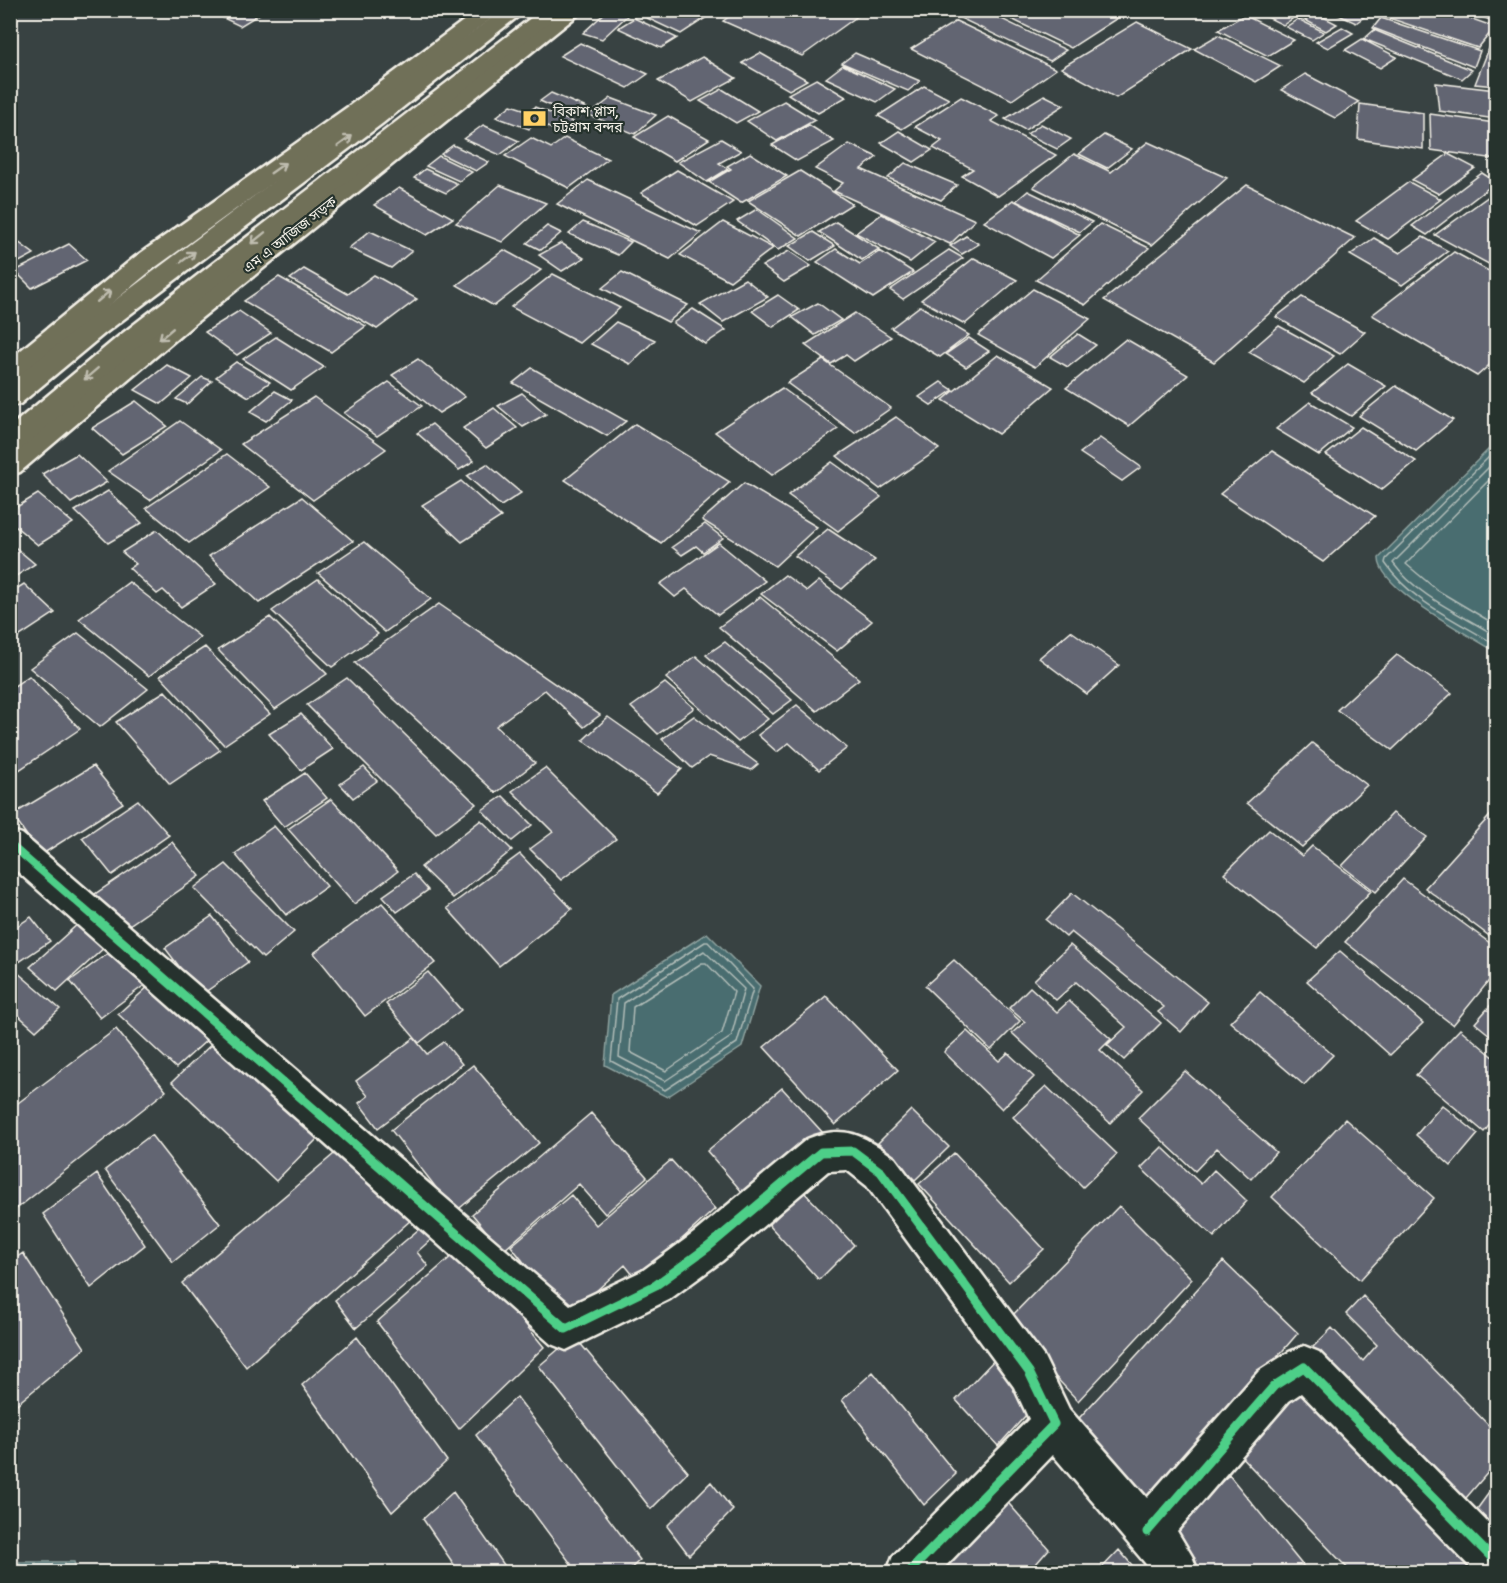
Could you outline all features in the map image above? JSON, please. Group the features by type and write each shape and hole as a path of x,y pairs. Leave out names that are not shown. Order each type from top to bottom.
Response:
{"main road":[{"path":"10,374 144,263 357,111 492,10"},
{"path":"10,397 95,327 516,10"},
{"path":"10,443 128,342 260,237 555,10"},
{"name":"এম এ আজিজ সড়ক","path":"10,465 185,318 574,10"}],"street":[{"path":"10,844 566,1329 656,1285 708,1247 820,1152 853,1151 881,1172 1029,1372 1054,1424 1161,1547 1176,1572"},
{"path":"1147,1532 1274,1386 1304,1367 1497,1562"},
{"path":"909,1572 1054,1424"}],"water":[{"path":"1496,442 1496,652 1409,597 1393,583 1383,570 1379,558"},
{"path":"707,933 760,986 742,1047 667,1097 605,1065 611,995"},
{"path":"11,1562 74,1562 77,1572 11,1572"}],"building":[{"path":"207,10 266,10 240,26"},
{"path":"608,10 628,15 602,39 583,33"},
{"path":"630,10 700,10 710,15 681,34"},
{"path":"738,10 855,10 862,13 802,56 723,21"},
{"path":"968,10 983,10 1066,50 1050,61 958,17"},
{"path":"993,10 1113,10 1122,15 1071,48"},
{"path":"1263,10 1274,10 1292,19 1283,25 1259,13"},
{"path":"1310,10 1337,24 1326,31 1299,17"},
{"path":"1360,10 1368,14 1356,23 1330,11"},
{"path":"1384,10 1447,10 1495,27 1478,48 1380,15"},
{"path":"1461,10 1496,10 1496,18 1494,21"},
{"path":"1244,15 1294,40 1268,56 1218,30"},
{"path":"634,18 677,38 661,48 618,28"},
{"path":"1381,18 1480,51 1474,67 1373,28"},
{"path":"1298,19 1324,32 1312,40 1286,27"},
{"path":"956,21 1056,69 1012,100 911,49"},
{"path":"1137,22 1192,49 1116,98 1061,68"},
{"path":"1342,27 1353,33 1328,48 1316,42"},
{"path":"1374,30 1472,70 1462,79 1364,39"},
{"path":"1218,35 1281,66 1256,82 1194,49"},
{"path":"1362,39 1397,57 1380,68 1345,50"},
{"path":"1492,41 1496,42 1496,86 1475,84"},
{"path":"580,43 648,74 628,88 560,56"},
{"path":"760,53 807,80 789,90 742,63"},
{"path":"855,53 920,81 908,91 842,63"},
{"path":"702,57 736,78 692,102 658,81"},
{"path":"843,65 895,89 877,102 826,78"},
{"path":"1305,74 1359,102 1335,118 1281,90"},
{"path":"816,79 846,97 818,113 788,94"},
{"path":"1436,83 1496,90 1496,119 1439,111"},
{"path":"924,86 949,99 902,129 878,116"},
{"path":"722,89 758,111 736,123 700,101"},
{"path":"551,93 589,109 578,118 540,101"},
{"path":"1044,95 1064,105 1025,130 1005,119"},
{"path":"961,97 999,116 991,121 1056,155 998,196 962,176 973,169 933,148 942,141 915,127"},
{"path":"611,98 656,115 635,134 589,115"},
{"path":"784,101 815,120 777,141 747,121"},
{"path":"1360,104 1423,113 1423,149 1358,139"},
{"name":"বিকাশ প্লাস, চট্টগ্রাম বন্দর","path":"511,105 529,111 535,107 573,122 560,132 537,123 529,129 496,117"},
{"path":"1430,114 1495,123 1496,159 1431,150"},
{"path":"668,116 709,139 675,161 634,137"},
{"path":"1041,124 1071,139 1057,149 1027,134"},
{"path":"483,125 519,141 500,155 464,139"},
{"path":"809,125 834,141 797,161 772,145"},
{"path":"899,131 932,150 914,162 881,143"},
{"path":"1104,135 1132,149 1107,168 1079,154"},
{"path":"531,138 551,148 565,138 608,159 569,188 505,156"},
{"path":"721,139 741,151 719,163 728,169 707,182 678,162"},
{"path":"1148,142 1227,178 1152,245 1033,187 1074,154 1111,172"},
{"path":"849,144 877,157 861,169 975,220 950,244 834,191 843,183 815,169"},
{"path":"453,145 489,162 476,171 441,154"},
{"path":"750,153 787,176 741,203 709,182 731,169 727,166"},
{"path":"1448,154 1475,168 1439,194 1412,180"},
{"path":"439,156 472,172 459,181 426,166"},
{"path":"905,163 957,185 941,200 888,178"},
{"path":"425,169 458,184 446,193 414,178"},
{"path":"677,170 733,202 697,226 641,193"},
{"path":"800,171 852,204 801,236 748,201"},
{"path":"1482,173 1496,182 1427,235 1412,226"},
{"path":"588,180 701,233 670,259 557,204"},
{"path":"1409,182 1441,199 1388,239 1356,221"},
{"path":"500,185 546,203 502,242 456,223"},
{"path":"1247,185 1355,238 1214,362 1104,300"},
{"path":"399,188 453,218 427,235 374,205"},
{"path":"1028,191 1092,222 1080,232 1016,201"},
{"path":"1496,191 1496,268 1435,235"},
{"path":"1013,200 1080,235 1051,258 984,222"},
{"path":"757,209 798,238 778,250 737,221"},
{"path":"882,214 935,242 910,262 856,233"},
{"path":"583,222 631,242 618,255 569,234"},
{"path":"723,222 773,248 730,281 680,255"},
{"path":"836,222 879,249 862,260 819,232"},
{"path":"1100,224 1149,248 1085,305 1036,280"},
{"path":"547,226 561,233 541,250 527,243"},
{"path":"370,231 412,251 391,268 349,248"},
{"path":"813,232 835,246 810,261 789,246"},
{"path":"10,236 34,254 10,267"},
{"path":"966,236 979,244 962,254 950,246"},
{"path":"1423,237 1448,251 1402,285 1350,255 1374,238 1400,253"},
{"path":"561,243 584,258 562,271 539,255"},
{"path":"69,244 87,260 32,288 15,271"},
{"path":"836,249 860,264 880,251 913,272 873,298 817,262"},
{"path":"504,250 541,270 494,306 457,285"},
{"path":"949,250 963,258 903,299 890,290"},
{"path":"789,251 811,266 784,282 762,266"},
{"path":"1454,252 1496,275 1496,359 1477,376 1372,315"},
{"path":"974,258 1017,280 965,324 921,300"},
{"path":"304,269 348,294 374,275 417,299 377,329 290,279"},
{"path":"622,272 688,305 668,322 602,288"},
{"path":"553,274 620,308 579,343 511,307"},
{"path":"279,277 366,326 331,352 244,301"},
{"path":"745,279 768,297 723,322 700,304"},
{"path":"1033,289 1090,319 1035,367 978,335"},
{"path":"778,295 799,310 773,327 752,311"},
{"path":"1302,297 1365,332 1340,354 1276,317"},
{"path":"818,303 841,320 815,335 792,317"},
{"path":"920,306 969,335 940,357 891,328"},
{"path":"693,309 726,330 705,344 673,323"},
{"path":"239,311 271,333 237,355 205,332"},
{"path":"855,313 891,337 854,361 846,355 831,364 805,345"},
{"path":"616,322 655,340 630,364 591,344"},
{"path":"1279,326 1334,356 1304,383 1249,352"},
{"path":"1078,334 1096,345 1068,367 1050,357"},
{"path":"276,337 324,367 291,390 243,359"},
{"path":"969,338 989,351 966,367 946,354"},
{"path":"1126,339 1188,375 1129,426 1066,388"},
{"path":"998,355 1053,387 998,434 943,400"},
{"path":"418,359 465,397 439,413 392,375"},
{"path":"823,360 891,408 855,433 787,383"},
{"path":"236,362 270,382 249,397 216,377"},
{"path":"1348,364 1386,386 1351,416 1312,393"},
{"path":"167,365 192,378 161,404 135,390"},
{"path":"532,368 626,421 607,436 513,383"},
{"path":"202,377 212,381 187,404 176,399"},
{"path":"389,382 422,406 377,436 344,413"},
{"path":"941,382 953,390 931,405 919,397"},
{"path":"1396,386 1453,420 1416,451 1359,416"},
{"path":"782,388 838,429 772,475 715,432"},
{"path":"275,391 292,400 266,421 250,412"},
{"path":"522,393 546,414 523,427 498,406"},
{"path":"314,397 386,449 313,500 241,444"},
{"path":"136,401 167,426 122,454 92,428"},
{"path":"1310,402 1352,427 1319,455 1276,429"},
{"path":"494,408 517,428 486,448 463,428"},
{"path":"896,417 939,449 880,489 837,456"},
{"path":"180,421 221,450 150,500 108,471"},
{"path":"432,424 474,461 459,470 417,433"},
{"path":"635,424 730,482 661,543 565,480"},
{"path":"1361,427 1416,461 1381,490 1326,455"},
{"path":"1100,438 1141,467 1122,481 1080,453"},
{"path":"1272,451 1375,516 1323,562 1220,494"},
{"path":"77,454 107,482 71,503 42,474"},
{"path":"227,454 270,487 189,543 146,508"},
{"path":"832,462 881,497 838,531 788,495"},
{"path":"487,464 521,493 501,506 467,476"},
{"path":"461,481 501,517 462,542 422,505"},
{"path":"744,483 817,527 775,566 702,520"},
{"path":"108,491 142,523 108,543 75,511"},
{"path":"38,494 73,523 38,545 10,522 10,511"},
{"path":"302,497 353,541 259,603 209,556"},
{"path":"705,524 723,538 703,552 696,546 682,555 672,547"},
{"path":"828,529 875,560 842,589 795,556"},
{"path":"157,530 216,584 181,607 163,590 157,594 129,568 136,564 122,552"},
{"path":"364,542 431,599 385,632 318,573"},
{"path":"10,543 35,564 10,580"},
{"path":"719,543 765,581 718,615 686,589 675,597 660,584"},
{"path":"785,575 807,591 819,581 872,621 837,651 761,594"},
{"path":"318,579 378,634 332,667 272,611"},
{"path":"129,582 200,637 149,676 79,619"},
{"path":"24,584 55,613 11,642 10,593"},
{"path":"760,597 859,679 817,711 719,627"},
{"path":"439,604 600,715 584,727 545,690 496,726 535,763 496,793 355,663"},
{"path":"270,617 327,674 275,709 218,650"},
{"path":"1071,631 1119,665 1087,694 1039,658"},
{"path":"78,633 148,689 100,727 30,668"},
{"path":"725,642 792,700 773,714 706,655"},
{"path":"205,647 270,714 224,745 160,676"},
{"path":"1397,655 1452,693 1392,750 1337,710"},
{"path":"696,656 768,719 738,742 666,678"},
{"path":"29,676 80,729 10,776 10,689"},
{"path":"347,678 476,804 436,834 307,705"},
{"path":"665,683 694,708 658,734 631,707"},
{"path":"165,691 220,750 170,784 116,722"},
{"path":"797,705 847,748 819,770 789,743 777,752 758,735"},
{"path":"301,714 333,749 301,770 269,734"},
{"path":"694,716 758,764 751,770 709,756 692,768 662,739"},
{"path":"608,717 682,769 657,793 583,740"},
{"path":"1312,743 1367,785 1302,847 1247,803"},
{"path":"93,766 123,803 41,855 12,815"},
{"path":"364,767 377,781 353,798 340,784"},
{"path":"545,768 616,839 561,880 530,849 553,832 512,791"},
{"path":"305,773 327,798 284,827 262,801"},
{"path":"503,796 532,825 512,841 482,810"},
{"path":"331,799 398,871 354,904 288,829"},
{"path":"138,800 169,835 112,875 82,838"},
{"path":"1496,809 1496,934 1492,938 1425,888"},
{"path":"1393,813 1427,837 1376,892 1342,866"},
{"path":"481,820 512,850 453,898 421,867"},
{"path":"274,826 327,886 286,915 235,854"},
{"path":"1269,830 1302,856 1312,846 1371,891 1317,948 1224,874"},
{"path":"172,842 200,876 119,932 92,896"},
{"path":"520,854 572,909 499,966 447,908"},
{"path":"226,864 294,932 263,958 194,888"},
{"path":"414,874 428,890 397,912 383,896"},
{"path":"1403,879 1494,946 1496,943 1496,981 1492,977 1453,1025 1345,942"},
{"path":"1072,893 1208,1002 1181,1032 1158,1012 1164,1007 1071,932 1066,937 1046,920"},
{"path":"382,903 435,963 365,1016 314,953"},
{"path":"212,916 248,962 201,995 165,948"},
{"path":"31,917 50,941 10,968 10,931"},
{"path":"79,923 107,945 57,991 30,967"},
{"path":"1070,945 1161,1023 1124,1060 1107,1045 1126,1027 1076,982 1056,1000 1034,980"},
{"path":"115,948 146,984 100,1018 70,981"},
{"path":"1340,951 1423,1023 1390,1055 1307,981"},
{"path":"954,960 1020,1021 991,1050 925,986"},
{"path":"17,972 60,1009 36,1031 10,1008 10,978"},
{"path":"428,972 461,1010 419,1043 386,1004"},
{"path":"150,985 208,1039 176,1068 118,1014"},
{"path":"1030,987 1057,1012 1069,1001 1111,1039 1100,1050 1143,1090 1110,1123 1012,1033 1025,1022 1009,1008"},
{"path":"1260,992 1333,1055 1304,1085 1230,1022"},
{"path":"826,996 898,1070 835,1125 764,1047"},
{"path":"1496,999 1496,1040 1475,1023"},
{"path":"116,1029 166,1091 10,1214 10,1109"},
{"path":"1460,1029 1496,1059 1496,1117 1484,1132 1416,1075"},
{"path":"967,1031 999,1061 1008,1053 1034,1077 1002,1109 944,1052"},
{"path":"218,1038 322,1134 276,1181 172,1082"},
{"path":"414,1038 427,1054 444,1042 462,1064 378,1128 359,1103 368,1096 356,1081"},
{"path":"473,1065 539,1143 455,1212 391,1130"},
{"path":"1185,1071 1276,1152 1251,1179 1217,1148 1195,1171 1138,1118"},
{"path":"1046,1086 1117,1154 1083,1187 1013,1117"},
{"path":"782,1088 824,1134 748,1199 707,1151"},
{"path":"1442,1105 1478,1134 1451,1166 1416,1135"},
{"path":"911,1110 949,1147 915,1180 878,1143"},
{"path":"591,1113 647,1177 605,1214 579,1184 503,1251 472,1214"},
{"path":"1345,1119 1434,1198 1360,1280 1272,1197"},
{"path":"151,1135 220,1224 173,1262 105,1170"},
{"path":"347,1143 412,1219 246,1367 182,1283"},
{"path":"1162,1147 1201,1184 1214,1170 1247,1201 1214,1237 1141,1168"},
{"path":"954,1153 1044,1249 1009,1282 919,1184"},
{"path":"671,1160 715,1209 637,1280 625,1265 567,1317 511,1246 571,1195 596,1225"},
{"path":"97,1174 145,1245 91,1288 43,1214"},
{"path":"803,1191 854,1245 819,1280 769,1225"},
{"path":"1119,1206 1192,1279 1078,1401 1005,1323"},
{"path":"425,1224 435,1236 417,1252 428,1266 356,1328 335,1300"},
{"path":"462,1247 544,1347 459,1429 377,1322"},
{"path":"23,1253 85,1348 17,1404 10,1394 10,1262"},
{"path":"1223,1261 1298,1333 1146,1508 1070,1428"},
{"path":"1363,1296 1496,1433 1496,1463 1454,1512 1306,1354 1332,1328 1363,1361 1377,1345 1346,1314"},
{"path":"574,1336 688,1472 651,1509 539,1366"},
{"path":"357,1337 447,1461 392,1512 302,1385"},
{"path":"996,1358 1037,1403 998,1446 956,1400"},
{"path":"873,1372 956,1474 924,1505 842,1400"},
{"path":"1307,1381 1496,1572 1351,1572 1234,1449"},
{"path":"517,1397 640,1560 627,1572 577,1572 476,1435"},
{"path":"1229,1475 1308,1572 1202,1572 1169,1530"},
{"path":"711,1482 733,1510 689,1555 667,1526"},
{"path":"1496,1483 1496,1533 1475,1512"},
{"path":"453,1492 509,1572 459,1572 423,1519"},
{"path":"1002,1496 1049,1549 1029,1572 935,1572 934,1571"},
{"path":"1119,1550 1138,1572 1098,1572"}],"cycle path":[{"path":"10,844 566,1329 656,1285 708,1247 821,1152 853,1151 881,1172 1029,1372 1054,1424 909,1572"},
{"path":"1147,1532 1274,1386 1304,1367 1496,1562"}],"place":[{"name":"বিকাশ প্লাস, চট্টগ্রাম বন্দর","path":"535,119"}]}
